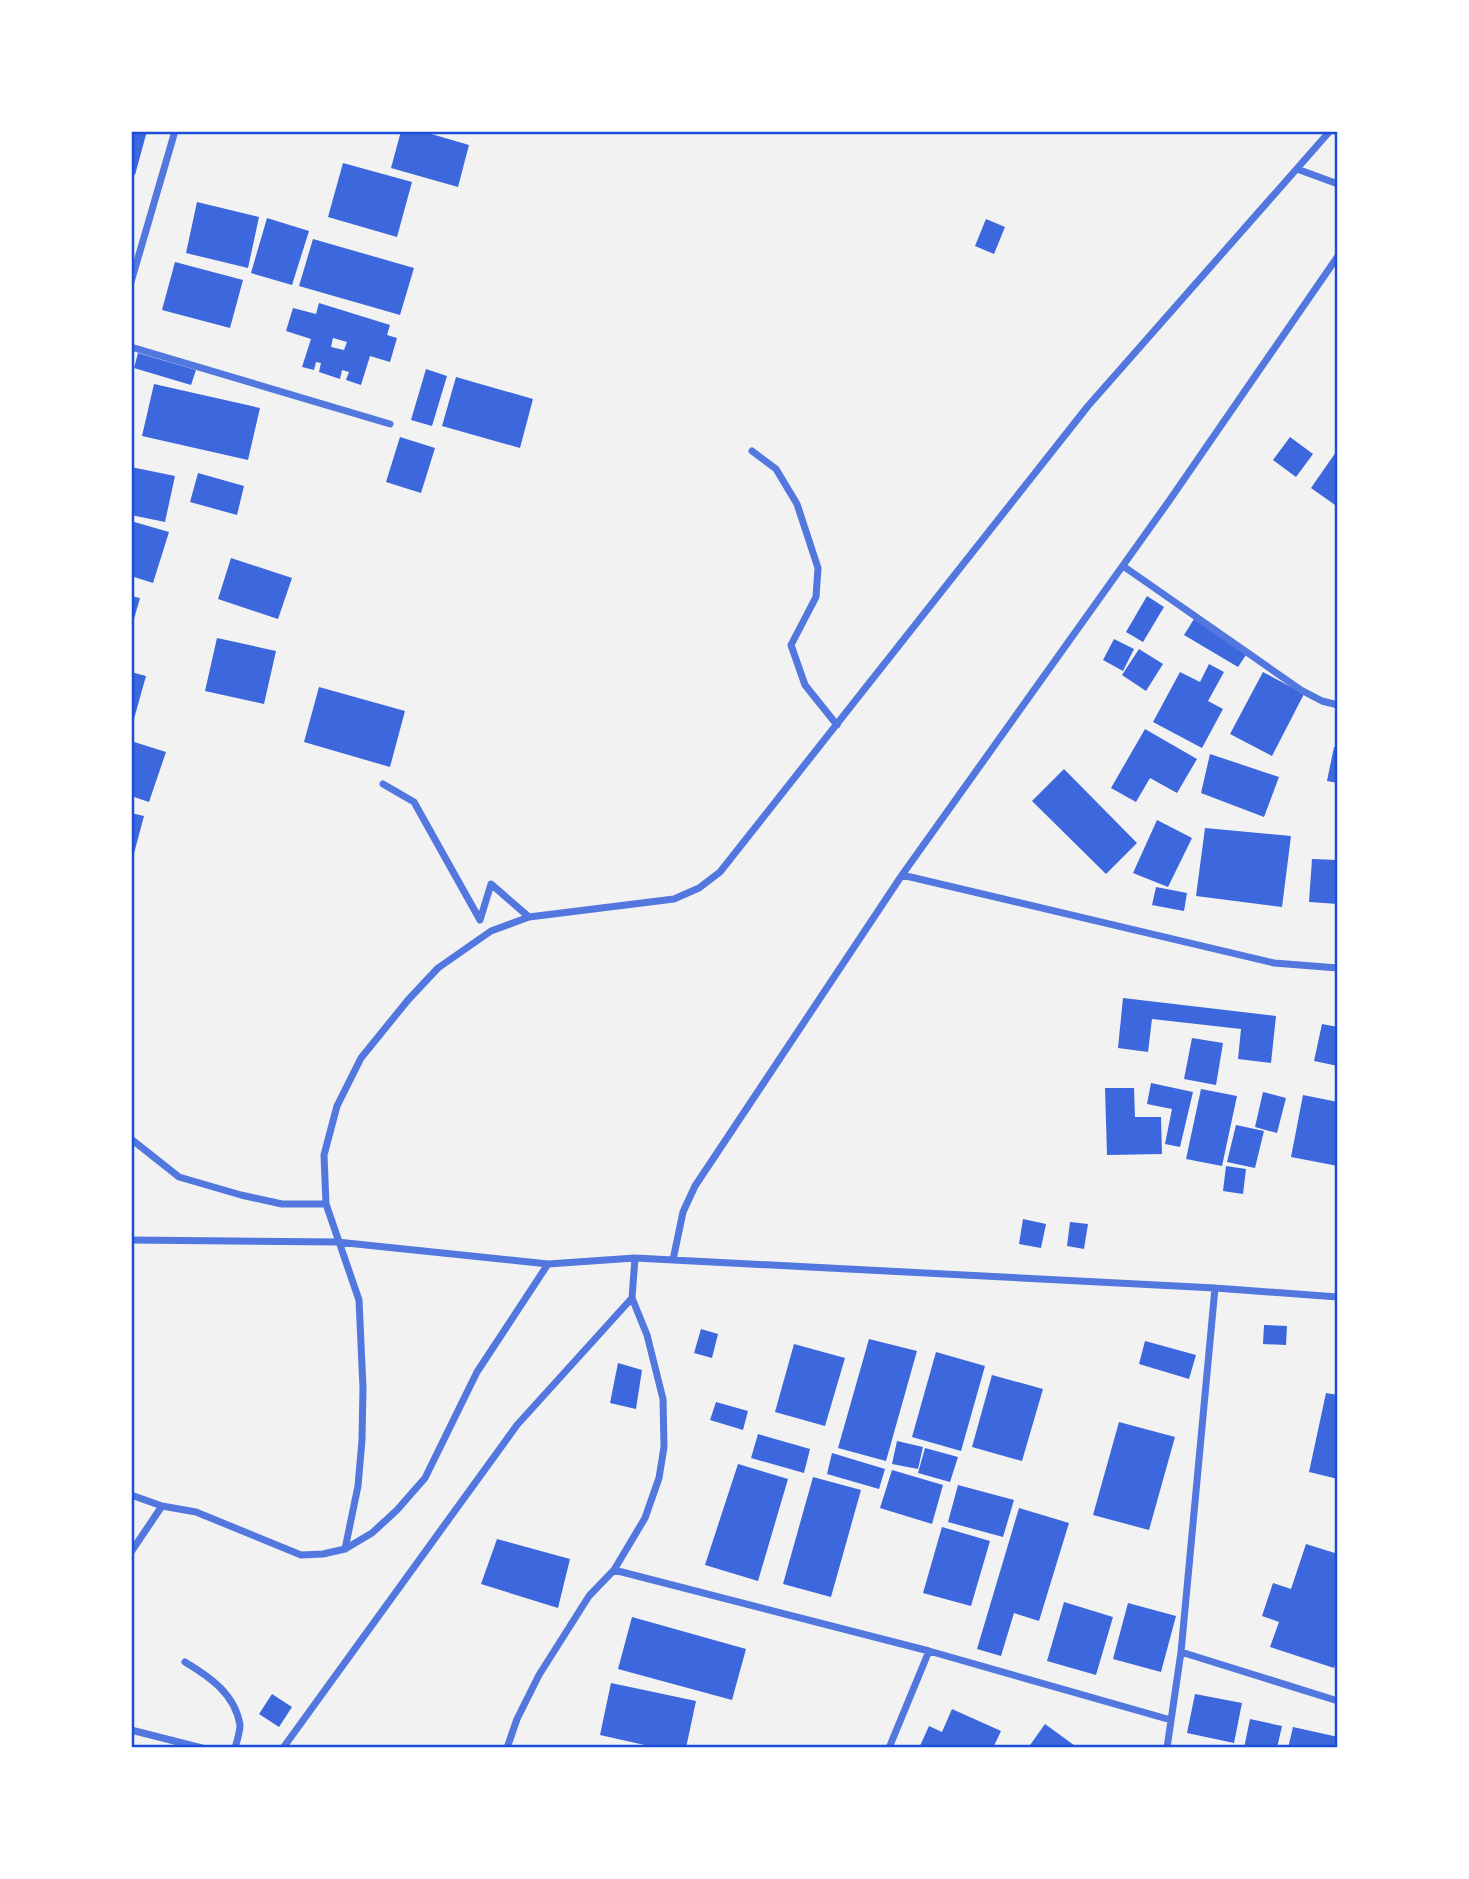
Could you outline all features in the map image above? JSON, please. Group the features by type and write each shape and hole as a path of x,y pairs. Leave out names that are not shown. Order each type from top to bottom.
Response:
{"street":[{"path":"131,282 175,131"},
{"path":"345,1549 358,1486 362,1440 363,1388 359,1300 326,1204 324,1154 337,1107 361,1058 438,968 491,931 529,917 674,899 699,888 720,872 1088,406 1330,131"},
{"path":"1297,169 1338,184"},
{"path":"673,1260 683,1212 695,1186 902,875 1123,566 1338,256"},
{"path":"131,347 390,424"},
{"path":"752,451 776,469 797,504 818,568 816,597 791,645 804,685 837,725"},
{"path":"1123,566 1301,691 1338,705"},
{"path":"383,784 414,802 480,920 492,884 529,917"},
{"path":"902,875 1274,963 1338,968"},
{"path":"131,1139 179,1177 282,1204 326,1204"},
{"path":"131,1240 337,1242 548,1264 635,1258 1215,1288 1338,1297"},
{"path":"507,1748 517,1719 539,1675 589,1596 614,1570 645,1518 659,1478 664,1447 663,1399 647,1335 632,1298 635,1258"},
{"path":"131,1495 162,1506 196,1512 301,1555 345,1549 372,1533 425,1478 477,1372 548,1264"},
{"path":"1167,1748 1181,1652 1215,1288"},
{"path":"283,1748 517,1424 632,1298"},
{"path":"131,1552 162,1506"},
{"path":"614,1570 929,1651 1171,1720"},
{"path":"889,1748 929,1651"},
{"path":"1181,1652 1338,1701"},
{"path":"185,1662 211,1678 231,1700 240,1727 235,1748"},
{"path":"131,1730 202,1748"}],"building":[{"path":"131,131 147,131 135,175 131,174"},
{"path":"401,131 421,131 469,145 458,187 391,168"},
{"path":"343,163 412,182 397,237 328,217"},
{"path":"197,202 259,217 248,268 186,253"},
{"path":"267,218 309,231 292,285 251,273"},
{"path":"986,219 1005,227 994,254 975,246"},
{"path":"313,239 414,268 400,315 299,286"},
{"path":"175,262 243,280 230,328 162,310"},
{"path":"319,303 390,325 387,335 397,338 390,362 370,356 361,385 346,380 349,372 342,370 340,379 319,372 321,363 316,362 314,370 302,367 311,339 286,331 293,308 316,314","holes":["333,338 347,342 344,350 331,347"]},
{"path":"138,353 196,370 191,385 134,368"},
{"path":"426,369 447,376 432,426 411,420"},
{"path":"456,377 533,399 520,448 442,426"},
{"path":"154,384 260,408 248,460 142,436"},
{"path":"400,437 435,448 421,493 386,482"},
{"path":"1290,437 1313,454 1296,477 1273,460"},
{"path":"1338,449 1338,507 1311,488"},
{"path":"131,467 175,476 165,522 131,515"},
{"path":"198,473 244,486 237,515 190,502"},
{"path":"131,521 169,532 153,583 131,576"},
{"path":"231,558 292,578 278,619 218,599"},
{"path":"131,596 140,598 132,626 131,626"},
{"path":"1147,596 1164,607 1143,642 1126,632"},
{"path":"1194,619 1248,652 1238,667 1184,635"},
{"path":"217,638 276,651 264,704 205,691"},
{"path":"1114,639 1134,649 1123,671 1103,660"},
{"path":"1139,649 1163,664 1146,691 1122,675"},
{"path":"1209,664 1224,672 1208,701 1223,709 1202,748 1153,722 1180,672 1200,682"},
{"path":"131,672 146,676 132,726 131,726"},
{"path":"1263,672 1304,694 1272,756 1230,734"},
{"path":"319,687 405,711 390,767 304,742"},
{"path":"1145,729 1197,759 1177,793 1150,778 1136,802 1111,788"},
{"path":"131,741 166,752 149,802 131,796"},
{"path":"1334,747 1338,748 1338,783 1327,781"},
{"path":"1210,754 1279,777 1264,817 1201,793"},
{"path":"1064,769 1137,843 1106,874 1032,801"},
{"path":"131,813 144,816 132,861 131,861"},
{"path":"1157,820 1192,838 1168,887 1133,873"},
{"path":"1205,828 1291,836 1282,907 1196,896"},
{"path":"1312,859 1338,860 1338,904 1309,902"},
{"path":"1156,887 1187,893 1184,911 1152,905"},
{"path":"1123,998 1276,1016 1271,1063 1238,1059 1241,1029 1152,1019 1148,1052 1118,1048"},
{"path":"1322,1024 1338,1027 1338,1066 1314,1061"},
{"path":"1192,1038 1223,1043 1216,1085 1184,1079"},
{"path":"1151,1083 1193,1092 1180,1147 1165,1144 1172,1109 1147,1104"},
{"path":"1105,1088 1134,1088 1135,1117 1161,1117 1162,1154 1107,1155"},
{"path":"1201,1089 1237,1096 1222,1166 1186,1159"},
{"path":"1263,1092 1286,1098 1277,1133 1255,1127"},
{"path":"1303,1095 1338,1102 1338,1166 1291,1157"},
{"path":"1236,1125 1264,1131 1255,1168 1227,1162"},
{"path":"1226,1166 1246,1169 1243,1194 1223,1191"},
{"path":"1023,1219 1046,1224 1041,1248 1019,1244"},
{"path":"1070,1222 1088,1224 1084,1249 1067,1246"},
{"path":"1264,1325 1287,1326 1286,1345 1263,1344"},
{"path":"701,1329 718,1334 712,1358 694,1353"},
{"path":"869,1339 917,1351 886,1461 838,1448"},
{"path":"1145,1341 1196,1355 1189,1379 1139,1364"},
{"path":"794,1344 845,1358 825,1426 775,1412"},
{"path":"936,1352 985,1366 961,1451 912,1437"},
{"path":"618,1363 642,1370 636,1409 610,1403"},
{"path":"992,1375 1043,1389 1022,1461 972,1447"},
{"path":"1326,1393 1338,1395 1338,1479 1309,1472"},
{"path":"716,1402 748,1411 743,1430 710,1420"},
{"path":"1119,1422 1175,1437 1149,1530 1093,1515"},
{"path":"758,1434 810,1449 804,1473 751,1458"},
{"path":"897,1441 923,1447 918,1469 892,1464"},
{"path":"925,1448 958,1457 950,1482 918,1473"},
{"path":"832,1453 885,1469 879,1489 827,1474"},
{"path":"738,1464 788,1479 758,1581 705,1565"},
{"path":"892,1470 943,1485 932,1524 880,1508"},
{"path":"813,1477 861,1490 831,1597 783,1584"},
{"path":"958,1485 1014,1500 1003,1537 948,1522"},
{"path":"1019,1508 1069,1523 1039,1621 1014,1613 1001,1656 977,1649"},
{"path":"942,1527 990,1541 971,1606 923,1593"},
{"path":"497,1539 570,1559 558,1608 481,1584"},
{"path":"1306,1544 1338,1554 1338,1656 1334,1668 1270,1647 1279,1622 1262,1616 1273,1583 1291,1589"},
{"path":"1064,1602 1113,1617 1096,1675 1047,1661"},
{"path":"1128,1603 1176,1616 1161,1672 1113,1659"},
{"path":"632,1617 746,1649 732,1700 618,1669"},
{"path":"611,1683 696,1701 686,1748 658,1748 600,1735"},
{"path":"272,1694 292,1707 279,1727 259,1714"},
{"path":"1195,1694 1242,1703 1234,1743 1187,1733"},
{"path":"952,1709 1001,1731 993,1748 919,1748 929,1726 942,1732"},
{"path":"1250,1719 1282,1726 1277,1748 1244,1748"},
{"path":"1045,1724 1078,1748 1028,1748"},
{"path":"1293,1727 1338,1737 1338,1748 1288,1748"}]}
